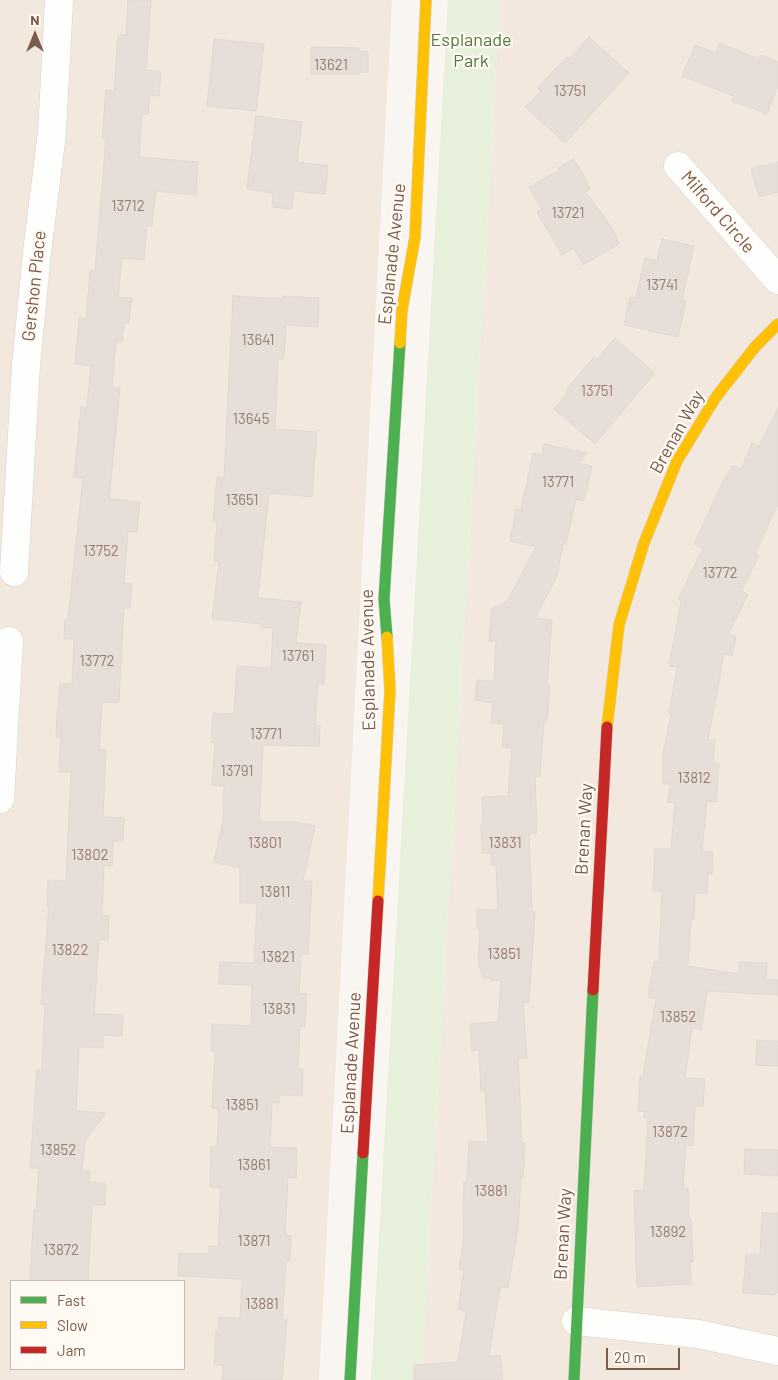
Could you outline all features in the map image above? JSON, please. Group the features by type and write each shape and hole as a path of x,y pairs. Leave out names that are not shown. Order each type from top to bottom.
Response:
{"street":[{"name":"Gershon Place","path":"14,572 26,366 37,252 52,133 59,0"},
{"name":"Esplanade Avenue","path":"350,1380 390,690 384,600 402,310 415,237 426,0"},
{"name":"Milford Circle","path":"678,166 778,280"},
{"name":"Brenan Way","path":"574,1380 607,728 619,625 644,543 677,461 716,397 754,347 778,324"},
{"path":"0,799 9,640"},
{"path":"576,1321 698,1334 778,1350"}],"shaded area":[{"path":"0,0 392,0 319,1380 0,1380"},
{"path":"500,0 778,0 778,1380 421,1380"}],"green space":[{"name":"Esplanade Park","path":"448,0 500,0 421,1380 371,1380"}],"building":[{"path":"128,0 151,0 146,70 161,72 159,96 150,95 148,115 142,114 139,157 198,162 196,195 156,191 152,226 147,226 144,260 122,258 118,297 132,298 129,323 124,323 122,342 116,342 112,387 120,388 109,499 140,502 137,532 128,531 124,584 132,584 130,608 124,608 119,703 102,702 99,750 106,750 103,817 124,818 123,841 113,841 112,866 104,866 102,915 109,916 108,940 99,940 94,1014 123,1015 122,1036 103,1035 103,1048 79,1047 76,1111 106,1113 85,1141 82,1171 90,1171 89,1182 106,1184 105,1205 92,1205 88,1280 30,1280 34,1210 36,1210 39,1168 30,1168 37,1070 42,1070 45,1005 41,1004 49,906 47,906 48,880 66,881 71,772 59,772 61,737 56,737 57,716 60,684 72,684 74,639 64,639 65,619 68,619 83,478 74,477 81,407 87,407 91,366 75,364 79,318 86,319 90,271 95,271 106,138 102,138 106,90 114,91 118,35 126,35"},
{"path":"589,37 629,73 565,143 525,107 541,91 537,88 567,57 569,59"},
{"path":"214,39 264,44 256,111 207,106"},
{"path":"720,43 759,59 761,55 778,62 778,86 767,114 732,101 734,96 682,76 695,45 715,53"},
{"path":"311,47 359,48 359,51 368,51 368,72 359,72 359,74 311,74"},
{"path":"256,116 302,122 297,162 328,166 325,194 294,191 292,209 272,207 273,193 247,189"},
{"path":"573,159 583,173 590,189 585,191 612,228 619,244 583,265 574,248 562,255 537,212 542,209 529,187 559,170 558,168"},
{"path":"778,162 778,192 759,197 751,169"},
{"path":"662,239 694,246 682,300 686,301 678,337 624,325 630,297 636,298 645,258 657,261"},
{"path":"233,296 283,299 283,296 319,298 318,327 286,325 284,359 278,359 275,429 317,432 312,497 269,493 258,598 301,602 296,643 326,645 324,684 318,683 315,725 320,726 319,746 263,745 259,822 297,822 315,826 303,881 312,881 308,954 301,954 299,993 307,994 305,1027 300,1026 298,1068 303,1069 302,1096 279,1095 279,1103 272,1102 270,1147 297,1148 296,1178 288,1177 285,1235 291,1236 290,1261 286,1261 282,1320 287,1320 282,1380 222,1380 223,1365 214,1365 216,1331 218,1331 219,1317 240,1318 242,1279 178,1276 179,1253 209,1254 209,1246 218,1247 221,1188 210,1187 211,1146 217,1147 219,1109 212,1108 215,1052 211,1051 212,1024 251,1026 252,985 219,984 220,962 254,963 257,903 240,903 240,868 214,862 223,821 224,786 212,785 215,743 211,742 213,713 234,714 237,666 271,668 273,628 261,627 262,624 212,619 219,561 214,561 217,523 213,522 217,477 224,478"},
{"path":"615,338 655,373 595,444 554,409 568,392 566,390 594,357 597,359"},
{"path":"778,408 778,504 755,554 759,556 741,591 748,594 728,635 736,636 732,656 724,654 708,740 715,740 713,763 719,764 716,802 707,801 702,851 713,852 712,874 708,873 707,894 695,893 688,966 738,974 739,962 767,963 766,979 778,980 778,995 707,991 701,1030 692,1028 685,1078 705,1079 703,1106 695,1106 693,1146 686,1145 683,1188 688,1188 689,1219 691,1219 693,1262 690,1262 691,1284 637,1287 634,1191 644,1190 648,1118 644,1118 645,1112 638,1111 640,1076 643,1076 656,999 648,997 654,961 659,962 662,891 653,891 655,849 671,849 675,803 668,802 670,784 663,784 663,753 671,714 669,714 677,667 669,666 681,601 678,599 703,548 694,544 723,481 733,465 741,469 752,443 759,446"},
{"path":"544,444 587,453 579,463 592,466 584,501 576,499 566,544 563,544 557,576 535,618 552,620 547,685 550,685 547,720 544,720 540,776 535,776 537,833 529,833 532,911 535,912 529,1002 523,1002 527,1058 518,1058 522,1143 525,1143 523,1178 521,1178 518,1229 508,1288 500,1287 489,1356 500,1356 503,1380 414,1380 414,1365 458,1362 466,1311 458,1309 464,1270 459,1269 463,1243 464,1182 467,1182 469,1141 488,1142 485,1090 481,1090 479,1050 472,1051 470,1024 498,1022 501,981 483,978 478,962 480,930 477,930 477,909 498,910 496,865 492,865 491,853 482,853 482,797 508,796 512,748 502,747 504,724 491,723 493,703 475,700 477,680 494,681 496,641 489,641 492,608 507,602 536,547 510,541 516,509 521,510 533,453 542,455"},
{"path":"757,1040 778,1041 778,1066 756,1065"},
{"path":"745,1149 778,1150 778,1176 744,1174"},
{"path":"762,1213 778,1213 778,1293 774,1293 774,1295 743,1293 746,1254 760,1255"}],"traffic: fast":[{"path":"387,637 384,599 400,343"},
{"path":"574,1380 593,990"},
{"path":"350,1380 363,1153"}],"traffic: slow":[{"path":"400,343 402,310 415,237 426,0"},
{"path":"607,727 619,625 644,543 677,461 716,397 755,347 778,324"},
{"path":"378,901 390,690 387,637"}],"traffic: jam":[{"path":"593,990 607,727"},
{"path":"363,1153 378,901"}]}
